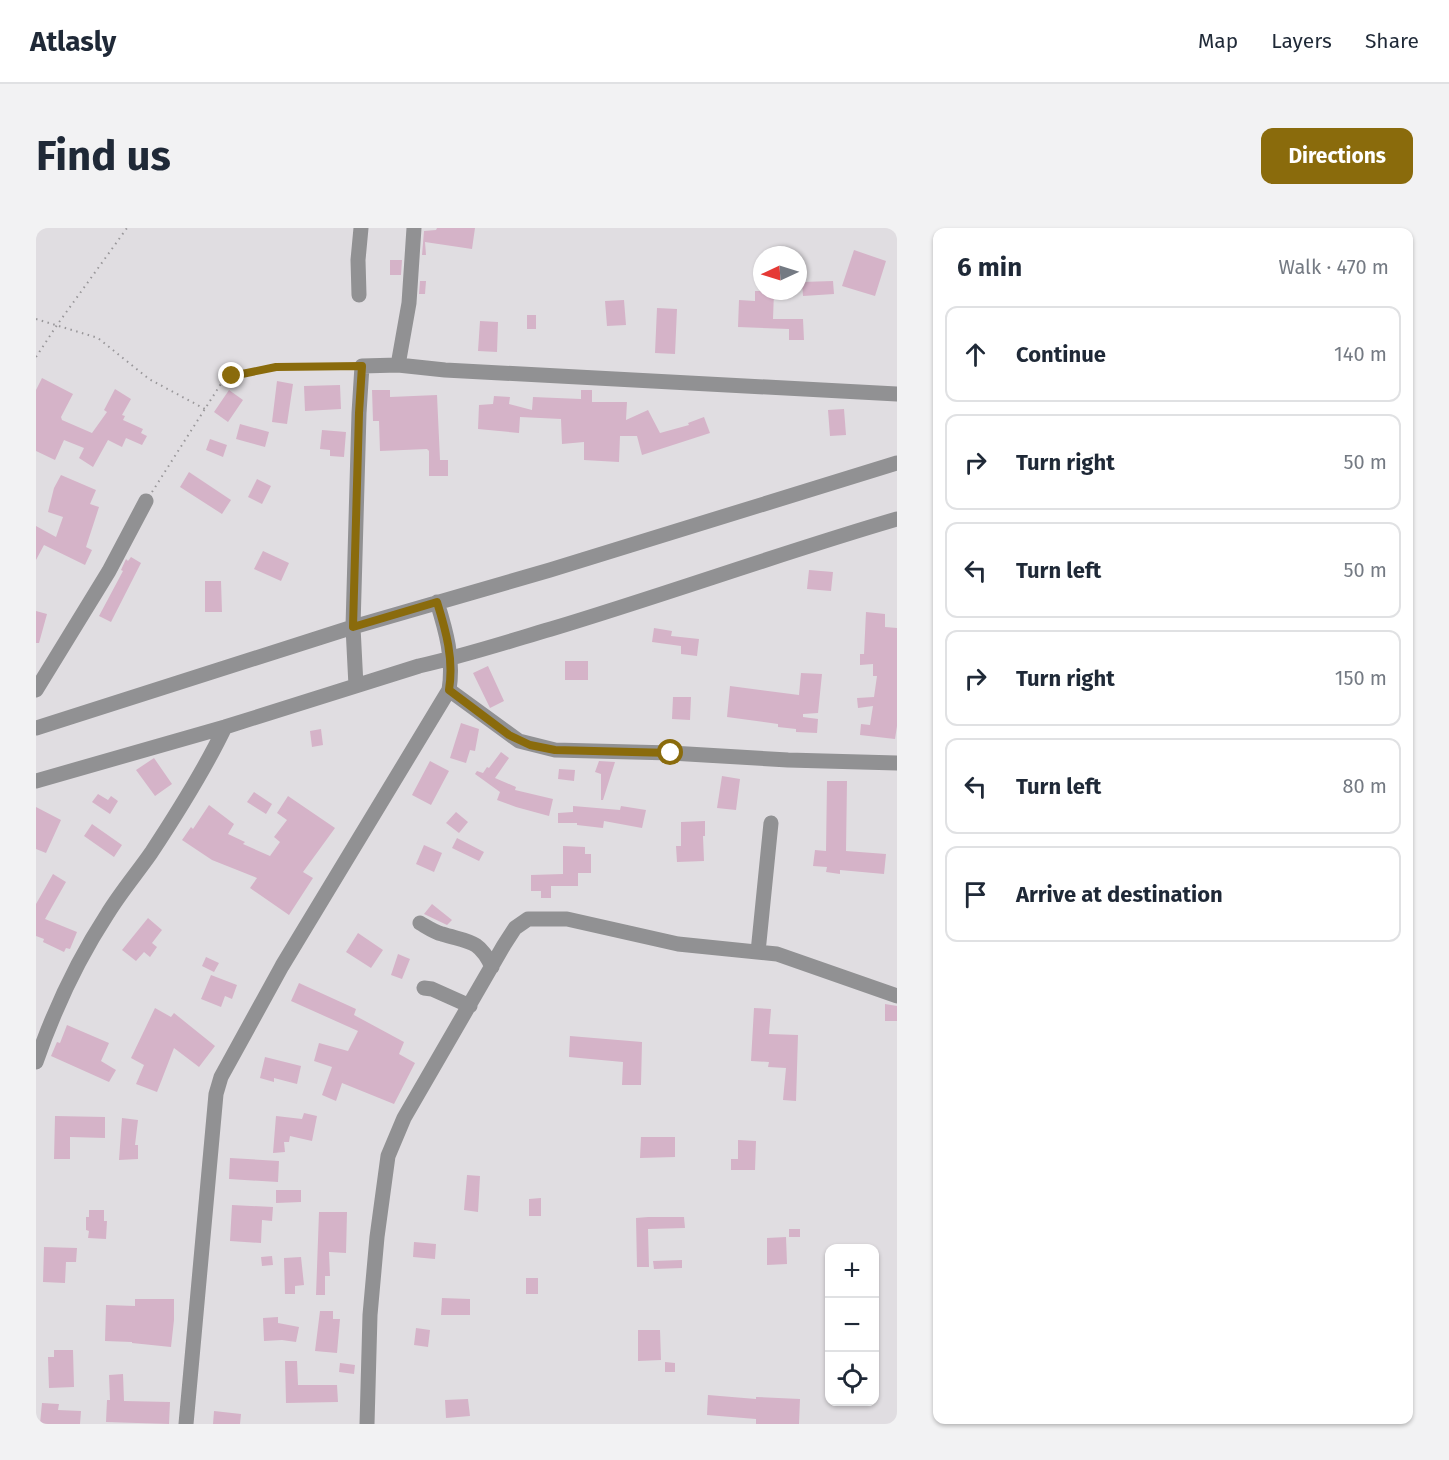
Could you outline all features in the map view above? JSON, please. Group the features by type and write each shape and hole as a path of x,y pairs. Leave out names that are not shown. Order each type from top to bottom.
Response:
{"street":[{"path":"359,294 358,260 362,228"},
{"path":"398,365 409,303 414,228"},
{"path":"356,686 353,627 362,366 398,365 445,370 897,394"},
{"path":"36,728 353,627 550,570 897,463"},
{"path":"36,690 109,571 146,501"},
{"path":"36,781 626,606 800,548 897,519"},
{"path":"186,1424 214,1110 221,1077 282,966 449,690 450,659 447,634 437,602"},
{"path":"449,690 519,741 555,750 897,763"},
{"path":"36,1062 50,1021 97,932 191,790 208,762 225,726"},
{"path":"758,952 771,823"},
{"path":"368,1424 370,1315 377,1237 388,1156 404,1118 515,928 534,918 567,919 678,944 777,954 897,996"},
{"path":"420,923 441,934 468,941 484,951 492,967"},
{"path":"424,988 432,988 470,1006"}],"path":[{"path":"36,357 127,228"},
{"path":"36,319 98,339 149,379 206,409"},
{"path":"146,501 224,379 276,367 362,366"}],"building":[{"path":"437,228 475,228 472,249 425,242 426,255 422,255 424,231"},
{"path":"854,250 886,261 875,296 842,286"},
{"path":"390,260 402,260 401,275 390,275"},
{"path":"420,281 426,281 425,294 419,294"},
{"path":"833,281 834,294 807,296 807,282"},
{"path":"624,300 626,325 607,326 605,301"},
{"path":"739,300 774,300 773,319 803,319 804,340 789,340 789,329 738,327"},
{"path":"657,308 677,309 675,354 655,353"},
{"path":"527,315 536,315 536,329 527,329"},
{"path":"480,321 498,322 497,352 478,351"},
{"path":"42,378 73,394 61,417 62,420 92,433 107,412 104,410 115,389 131,399 122,415 125,416 123,420 143,429 141,433 147,436 142,445 126,438 122,447 108,440 93,467 79,458 84,448 64,440 55,460 36,451 36,390"},
{"path":"277,381 293,384 287,424 272,422"},
{"path":"340,385 341,409 305,411 304,386"},
{"path":"229,390 243,400 228,422 214,412"},
{"path":"372,390 390,390 390,397 437,395 440,460 448,460 448,476 429,476 429,451 427,449 380,451 379,421 373,421"},
{"path":"581,390 592,390 592,402 627,402 626,420 648,410 660,433 689,425 688,423 704,417 710,433 642,455 637,436 620,436 619,462 584,460 584,442 562,444 561,419 520,417 519,433 478,429 479,405 493,404 494,396 510,397 509,404 532,410 533,397 581,399"},
{"path":"844,409 846,435 830,436 828,410"},
{"path":"240,424 269,432 265,447 236,439"},
{"path":"322,430 346,432 344,457 330,456 330,450 320,449"},
{"path":"210,439 227,445 223,457 206,450"},
{"path":"189,472 231,500 222,514 180,487"},
{"path":"61,475 96,490 90,504 99,507 86,547 92,550 85,565 44,545 36,560 36,526 56,537 63,517 48,512 54,488"},
{"path":"257,479 271,486 262,504 248,497"},
{"path":"263,551 289,563 281,581 254,569"},
{"path":"131,557 141,563 111,622 99,616 123,571 121,570 126,559 128,561"},
{"path":"809,570 833,572 831,591 807,589"},
{"path":"205,581 221,581 222,612 205,612"},
{"path":"36,611 47,614 39,643 36,643"},
{"path":"866,612 885,614 885,627 897,628 895,739 860,735 861,724 870,725 873,706 858,708 857,698 874,697 877,676 873,676 873,664 860,665 860,654 864,654"},
{"path":"654,628 672,631 671,636 699,639 697,656 681,654 681,646 652,642"},
{"path":"565,661 588,661 588,680 565,680"},
{"path":"488,666 504,701 490,708 473,673"},
{"path":"801,673 822,674 818,713 803,714 803,717 818,719 817,733 796,732 796,729 778,727 778,724 727,717 730,686 799,695"},
{"path":"673,697 691,697 690,720 672,719"},
{"path":"461,723 479,729 475,751 470,750 466,763 450,758"},
{"path":"321,729 323,745 312,747 310,731"},
{"path":"501,752 509,758 495,778 516,787 515,790 553,799 549,816 497,800 500,792 475,774 477,771 483,773 487,767 489,768"},
{"path":"154,758 172,784 155,796 136,770"},
{"path":"430,761 449,771 431,805 412,795"},
{"path":"599,761 615,762 603,800 601,800 601,774 595,772"},
{"path":"559,769 575,770 574,781 558,779"},
{"path":"722,776 740,779 736,810 717,808"},
{"path":"827,781 847,781 846,851 886,854 884,874 840,870 840,874 826,872 827,867 813,866 815,850 826,851"},
{"path":"254,792 272,804 266,814 247,802"},
{"path":"98,794 108,800 111,796 118,801 110,814 92,802"},
{"path":"288,796 335,828 303,872 313,878 289,915 250,888 257,878 212,860 182,840 191,827 193,829 209,805 234,824 228,834 245,842 243,844 270,856 280,842 274,837 287,820 277,813"},
{"path":"573,806 620,810 621,806 646,810 642,828 604,821 603,828 577,825 577,823 558,823 558,813 573,812"},
{"path":"36,807 61,820 46,853 36,849"},
{"path":"456,812 468,822 459,833 446,823"},
{"path":"705,821 704,861 677,862 676,846 681,846 681,822"},
{"path":"92,824 122,845 114,857 84,836"},
{"path":"457,838 484,852 479,861 452,848"},
{"path":"424,845 442,853 434,872 416,864"},
{"path":"563,846 585,847 585,854 591,854 591,873 578,873 578,886 551,886 551,898 541,898 541,891 531,891 531,875 563,874"},
{"path":"53,874 66,882 45,919 77,932 70,949 66,948 64,952 36,936 36,904"},
{"path":"432,904 452,920 447,925 424,914"},
{"path":"148,918 162,930 152,943 157,947 150,957 144,952 136,961 122,950"},
{"path":"358,933 383,950 371,968 346,952"},
{"path":"398,954 410,959 402,979 391,975"},
{"path":"206,957 219,963 214,972 202,966"},
{"path":"211,975 237,985 232,999 225,996 221,1007 201,999"},
{"path":"299,983 356,1009 354,1015 404,1042 399,1054 415,1063 394,1104 342,1083 336,1101 322,1095 332,1067 314,1061 319,1043 348,1051 358,1031 291,1001"},
{"path":"885,1004 897,1006 897,1021 885,1021"},
{"path":"155,1008 171,1017 174,1013 215,1046 199,1067 174,1048 157,1092 136,1084 144,1065 131,1058"},
{"path":"754,1008 771,1009 769,1034 798,1035 796,1101 783,1100 786,1068 768,1067 769,1062 751,1061"},
{"path":"67,1025 109,1043 101,1061 116,1070 109,1082 51,1056 57,1042 60,1043"},
{"path":"570,1036 642,1042 641,1085 622,1085 623,1062 569,1057"},
{"path":"265,1057 301,1066 297,1084 274,1078 274,1082 260,1078"},
{"path":"304,1113 317,1116 312,1141 290,1136 289,1142 284,1142 285,1152 273,1153 276,1116 302,1119"},
{"path":"55,1116 105,1117 105,1138 70,1137 70,1159 54,1159"},
{"path":"122,1118 138,1120 135,1145 138,1145 138,1159 119,1160"},
{"path":"641,1137 675,1137 675,1157 640,1158"},
{"path":"738,1140 756,1141 755,1170 731,1170 731,1159 738,1159"},
{"path":"230,1158 279,1161 278,1182 229,1179"},
{"path":"467,1175 480,1176 478,1212 464,1210"},
{"path":"276,1190 301,1190 301,1202 276,1203"},
{"path":"541,1198 541,1216 529,1216 529,1199"},
{"path":"232,1205 273,1207 272,1221 262,1220 261,1243 230,1241"},
{"path":"89,1210 104,1210 104,1221 107,1221 106,1239 88,1238 86,1217 89,1217"},
{"path":"319,1212 347,1212 346,1253 329,1252 330,1276 325,1276 325,1295 316,1295"},
{"path":"684,1217 685,1228 648,1229 649,1267 637,1267 636,1218"},
{"path":"789,1229 800,1229 800,1237 789,1237"},
{"path":"786,1237 787,1264 767,1265 767,1238"},
{"path":"414,1242 436,1244 435,1259 413,1257"},
{"path":"44,1247 77,1248 76,1262 66,1262 65,1283 43,1282"},
{"path":"272,1256 273,1265 262,1266 261,1257"},
{"path":"301,1257 304,1285 295,1286 295,1294 285,1294 284,1258"},
{"path":"682,1260 682,1268 654,1269 653,1261"},
{"path":"526,1278 538,1278 538,1294 526,1294"},
{"path":"442,1298 470,1299 470,1315 441,1315"},
{"path":"135,1299 174,1299 171,1347 105,1341 106,1305 135,1306"},
{"path":"320,1311 333,1311 333,1319 340,1319 337,1353 315,1351"},
{"path":"278,1317 278,1323 299,1327 296,1342 264,1341 263,1318"},
{"path":"416,1328 430,1330 428,1347 414,1345"},
{"path":"638,1330 660,1330 661,1360 638,1361"},
{"path":"54,1350 73,1350 74,1387 49,1388 48,1357 54,1357"},
{"path":"285,1361 297,1361 298,1385 337,1385 338,1402 286,1403"},
{"path":"665,1362 675,1363 675,1372 665,1372"},
{"path":"340,1363 355,1365 354,1374 339,1372"},
{"path":"123,1374 124,1401 170,1402 169,1424 106,1422 107,1400 110,1400 109,1375"},
{"path":"708,1395 756,1399 756,1397 800,1399 799,1424 756,1424 756,1419 707,1415"},
{"path":"468,1399 470,1416 446,1418 445,1400"},
{"path":"42,1403 59,1404 58,1410 81,1411 80,1424 40,1424"},
{"path":"214,1411 241,1414 240,1424 213,1424"}],"route":[{"path":"232,376 276,367 362,366 353,627 437,602 447,634 451,679 449,690 509,735 530,745 555,750 671,753"}]}
